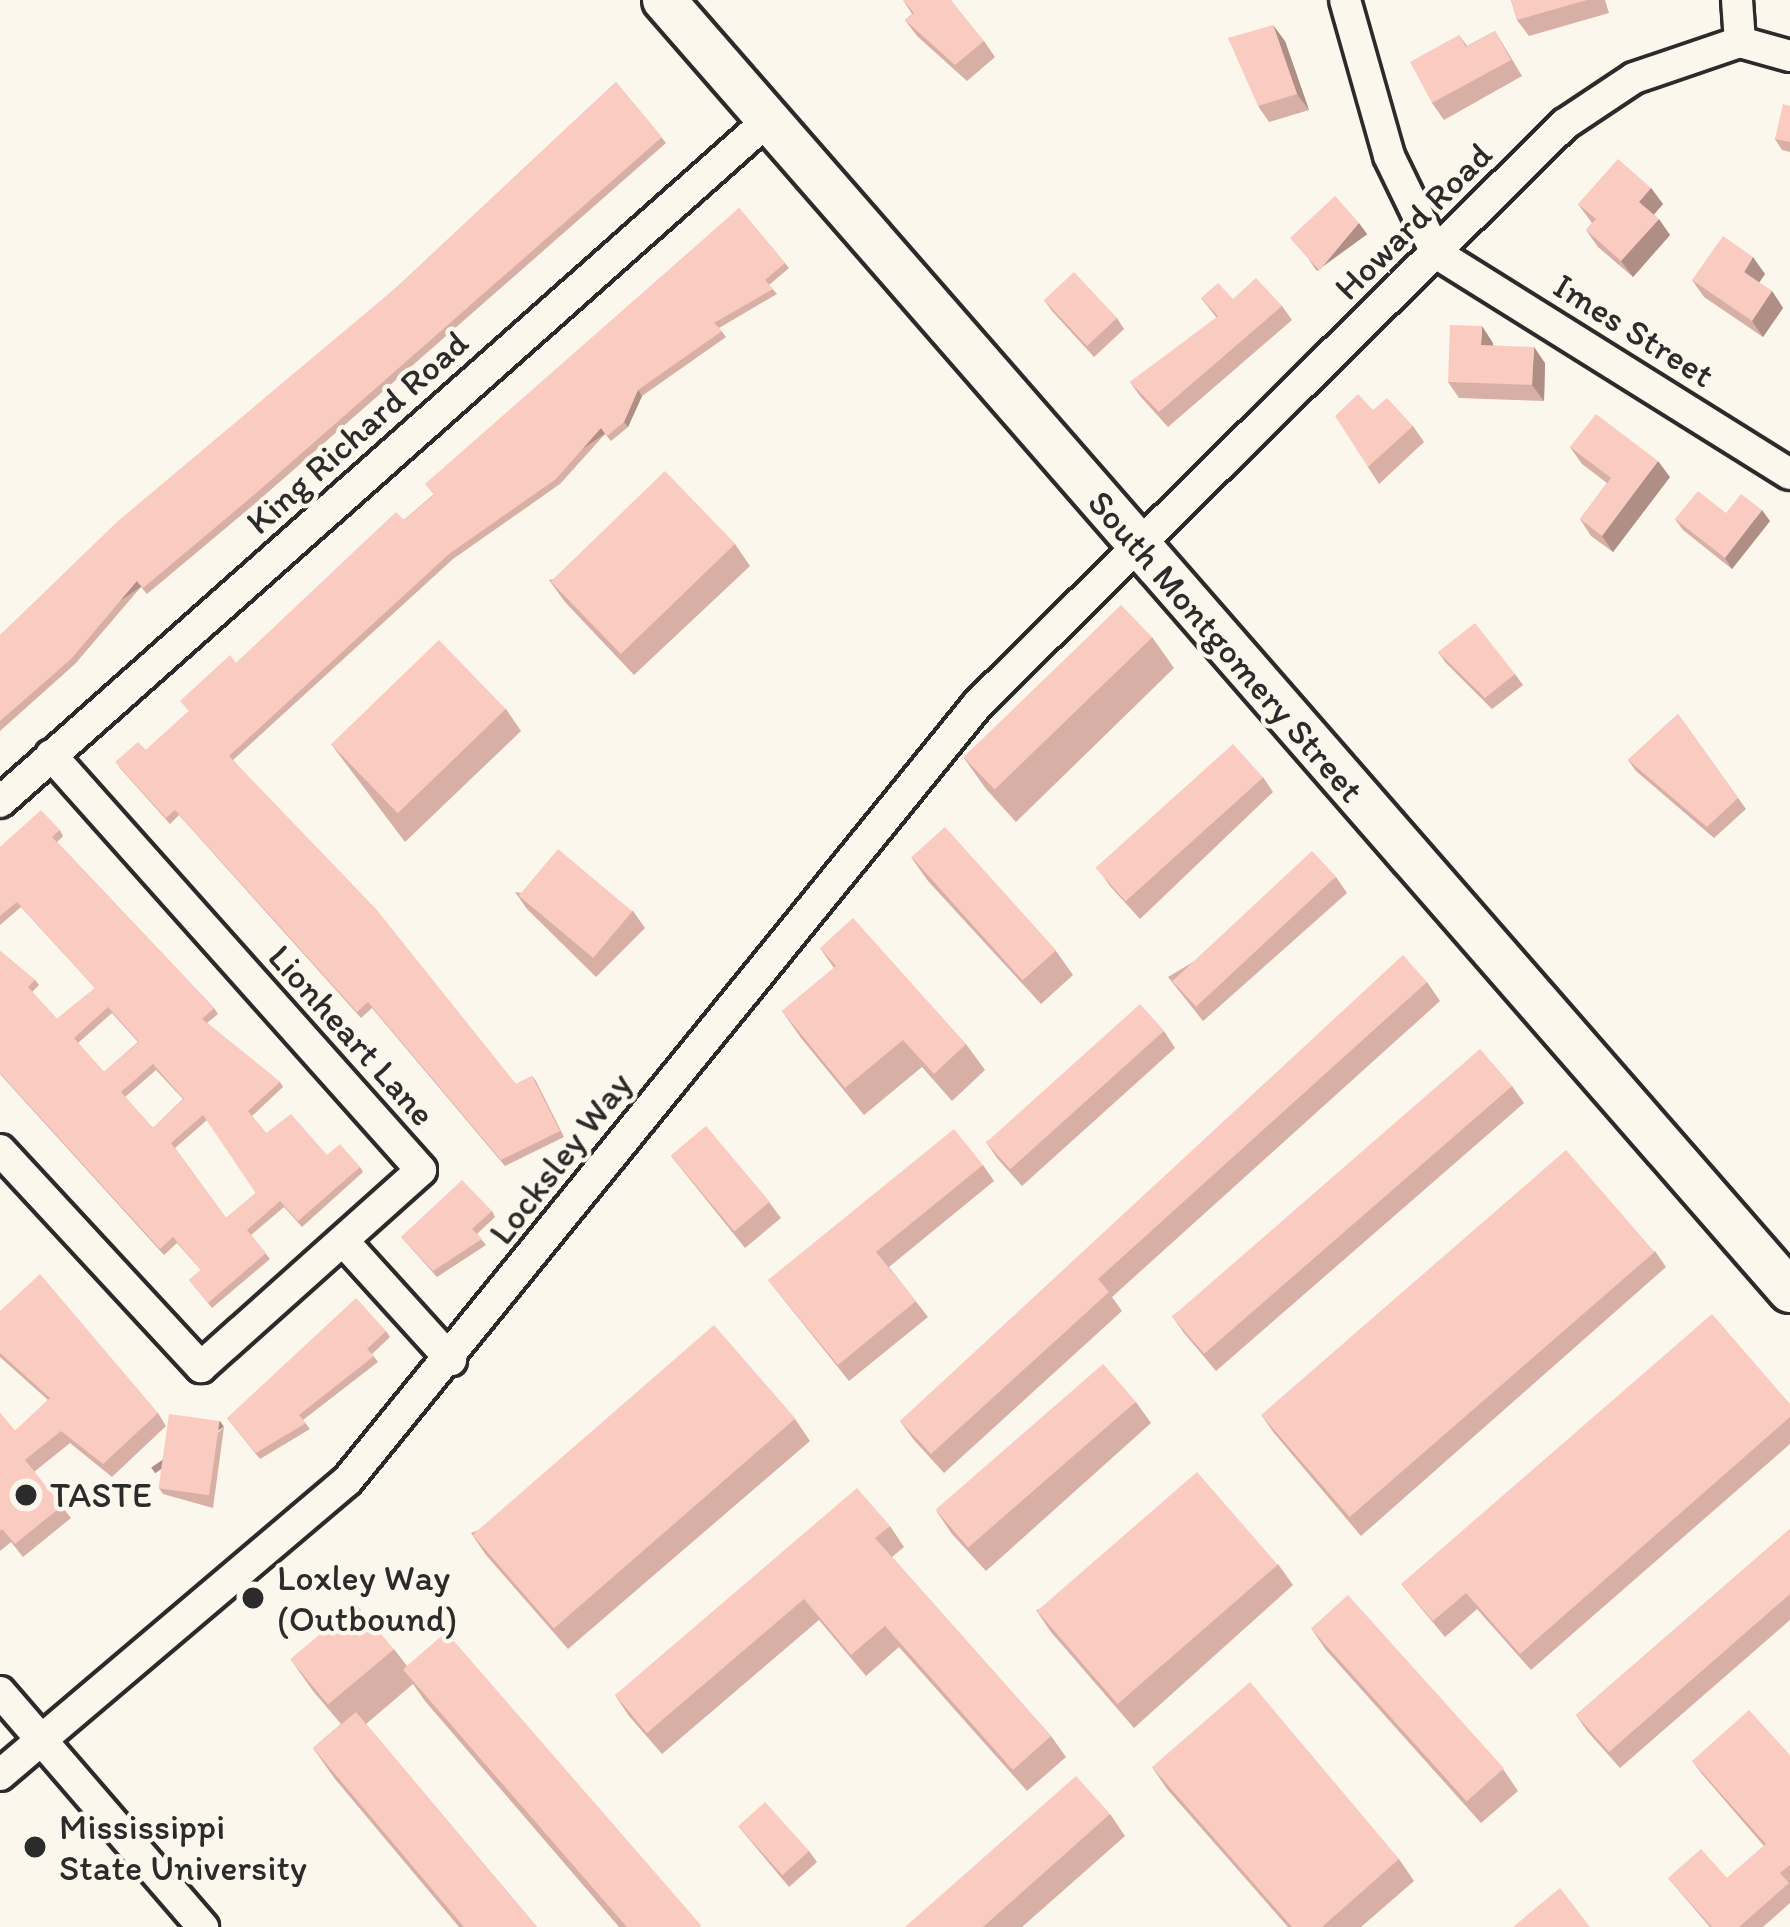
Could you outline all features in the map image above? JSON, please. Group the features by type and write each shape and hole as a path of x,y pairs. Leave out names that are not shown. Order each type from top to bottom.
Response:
{"street":[{"name":"South Montgomery Street","path":"664,0 1790,1291"},
{"path":"1345,0 1388,156 1436,253"},
{"path":"1737,0 1740,42 1790,56"},
{"name":"Howard Road","path":"1142,549 1565,124 1634,78 1740,42"},
{"name":"King Richard Road","path":"0,802 767,121"},
{"name":"Imes Street","path":"1436,253 1790,474"},
{"name":"Locksley Way","path":"0,1775 347,1481 452,1360 978,704 1142,549"},
{"name":"Lionheart Lane","path":"51,755 421,1170 345,1243"},
{"path":"0,1150 201,1367 345,1243 452,1360"},
{"path":"0,1692 203,1927"}],"building":[{"path":"903,0 951,0 984,41 955,65 905,20 914,13"},
{"path":"1511,0 1587,0 1517,20"},
{"path":"1273,25 1297,94 1258,106 1228,38"},
{"path":"1495,31 1511,60 1432,103 1410,62 1459,35 1466,47"},
{"path":"616,82 662,137 254,495 143,588 137,581 71,659 0,721 0,635 118,521 398,286"},
{"path":"1783,104 1790,106 1790,142 1775,139"},
{"path":"1618,159 1651,188 1639,202 1659,219 1621,261 1586,230 1596,219 1578,204"},
{"path":"1335,196 1359,223 1319,271 1290,238"},
{"path":"739,208 785,263 765,280 773,289 714,323 722,331 638,390 624,422 607,436 601,428 556,479 449,554 229,756 376,909 516,1084 532,1076 560,1131 501,1160 368,1002 357,1012 175,810 166,818 115,762 138,742 146,750 189,711 180,701 230,655 236,663 396,512 404,520 434,495 425,484"},
{"path":"1723,236 1753,257 1744,272 1772,291 1752,321 1692,280"},
{"path":"1074,272 1117,318 1087,346 1044,300"},
{"path":"1256,278 1282,306 1159,412 1130,382 1218,316 1201,298 1218,283 1233,299"},
{"path":"1450,325 1482,326 1481,345 1534,347 1532,385 1448,382"},
{"path":"1358,394 1373,410 1387,398 1413,426 1368,467 1335,416"},
{"path":"1596,414 1658,461 1602,536 1580,519 1611,478 1570,447"},
{"path":"665,471 735,544 621,654 551,581"},
{"path":"1698,491 1726,513 1741,494 1762,510 1725,558 1675,519"},
{"path":"1121,605 1152,637 995,790 963,757"},
{"path":"1475,623 1515,674 1485,698 1438,652"},
{"path":"439,640 506,709 398,813 331,744"},
{"path":"1678,714 1738,798 1707,827 1628,760"},
{"path":"1233,744 1263,777 1126,901 1096,868"},
{"path":"41,810 60,830 52,837 214,1008 202,1019 280,1082 248,1111 266,1133 291,1114 327,1155 340,1144 360,1167 298,1221 280,1201 247,1230 266,1253 208,1303 189,1280 201,1270 173,1237 160,1249 0,1073 0,951 35,980 28,987 57,1019 95,988 17,902 0,916 0,847","holes":["108,1007 139,1042 104,1072 74,1038","153,1064 184,1099 153,1128 121,1092","203,1115 256,1193 226,1218 171,1143"]},
{"path":"945,827 1056,950 1023,980 912,857"},
{"path":"558,849 632,911 593,958 519,896"},
{"path":"1312,851 1336,877 1196,1007 1172,981"},
{"path":"853,918 966,1044 934,1074 903,1040 845,1088 782,1011 836,966 820,948"},
{"path":"1403,955 1427,982 1098,1279 1109,1292 931,1454 900,1421"},
{"path":"1140,1004 1164,1031 1010,1169 986,1143"},
{"path":"1480,1049 1512,1086 1204,1354 1172,1317"},
{"path":"706,1126 770,1202 734,1231 671,1156"},
{"path":"954,1129 983,1165 876,1252 916,1301 838,1365 768,1280"},
{"path":"1566,1150 1655,1252 1350,1517 1261,1415"},
{"path":"462,1180 492,1211 472,1229 482,1239 433,1271 401,1237"},
{"path":"40,1274 158,1413 103,1464 61,1431 25,1460 62,1506 15,1544 0,1531 0,1413 15,1431 50,1398 0,1353 0,1311"},
{"path":"356,1298 386,1331 367,1349 374,1356 299,1415 306,1423 256,1453 227,1418"},
{"path":"1712,1314 1790,1404 1790,1417 1520,1654 1466,1593 1433,1621 1401,1584"},
{"path":"714,1325 795,1419 554,1629 472,1535"},
{"path":"1103,1364 1136,1402 968,1547 935,1510"},
{"path":"169,1414 220,1421 209,1495 159,1488"},
{"path":"1197,1472 1278,1565 1118,1704 1037,1611"},
{"path":"857,1488 890,1526 875,1538 1051,1736 1013,1770 885,1626 851,1655 804,1599 647,1733 615,1695"},
{"path":"1790,1529 1790,1594 1609,1752 1576,1715"},
{"path":"1348,1595 1504,1768 1467,1802 1311,1628"},
{"path":"356,1604 394,1649 328,1704 290,1659"},
{"path":"446,1632 701,1926 627,1927 403,1669"},
{"path":"1250,1682 1399,1859 1322,1927 1292,1927 1152,1767"},
{"path":"1749,1710 1790,1755 1790,1865 1780,1873 1789,1883 1739,1927 1712,1927 1668,1878 1701,1849 1727,1878 1766,1844 1692,1761"},
{"path":"356,1712 537,1927 464,1927 313,1748"},
{"path":"1076,1776 1110,1814 983,1927 905,1927"},
{"path":"765,1802 809,1851 782,1875 738,1826"},
{"path":"1560,1888 1590,1927 1513,1927"}],"place":[{"name":"TASTE","path":"26,1495"},
{"name":"Loxley Way (Outbound)","path":"253,1598"},
{"name":"Mississippi State University","path":"35,1847"}]}
